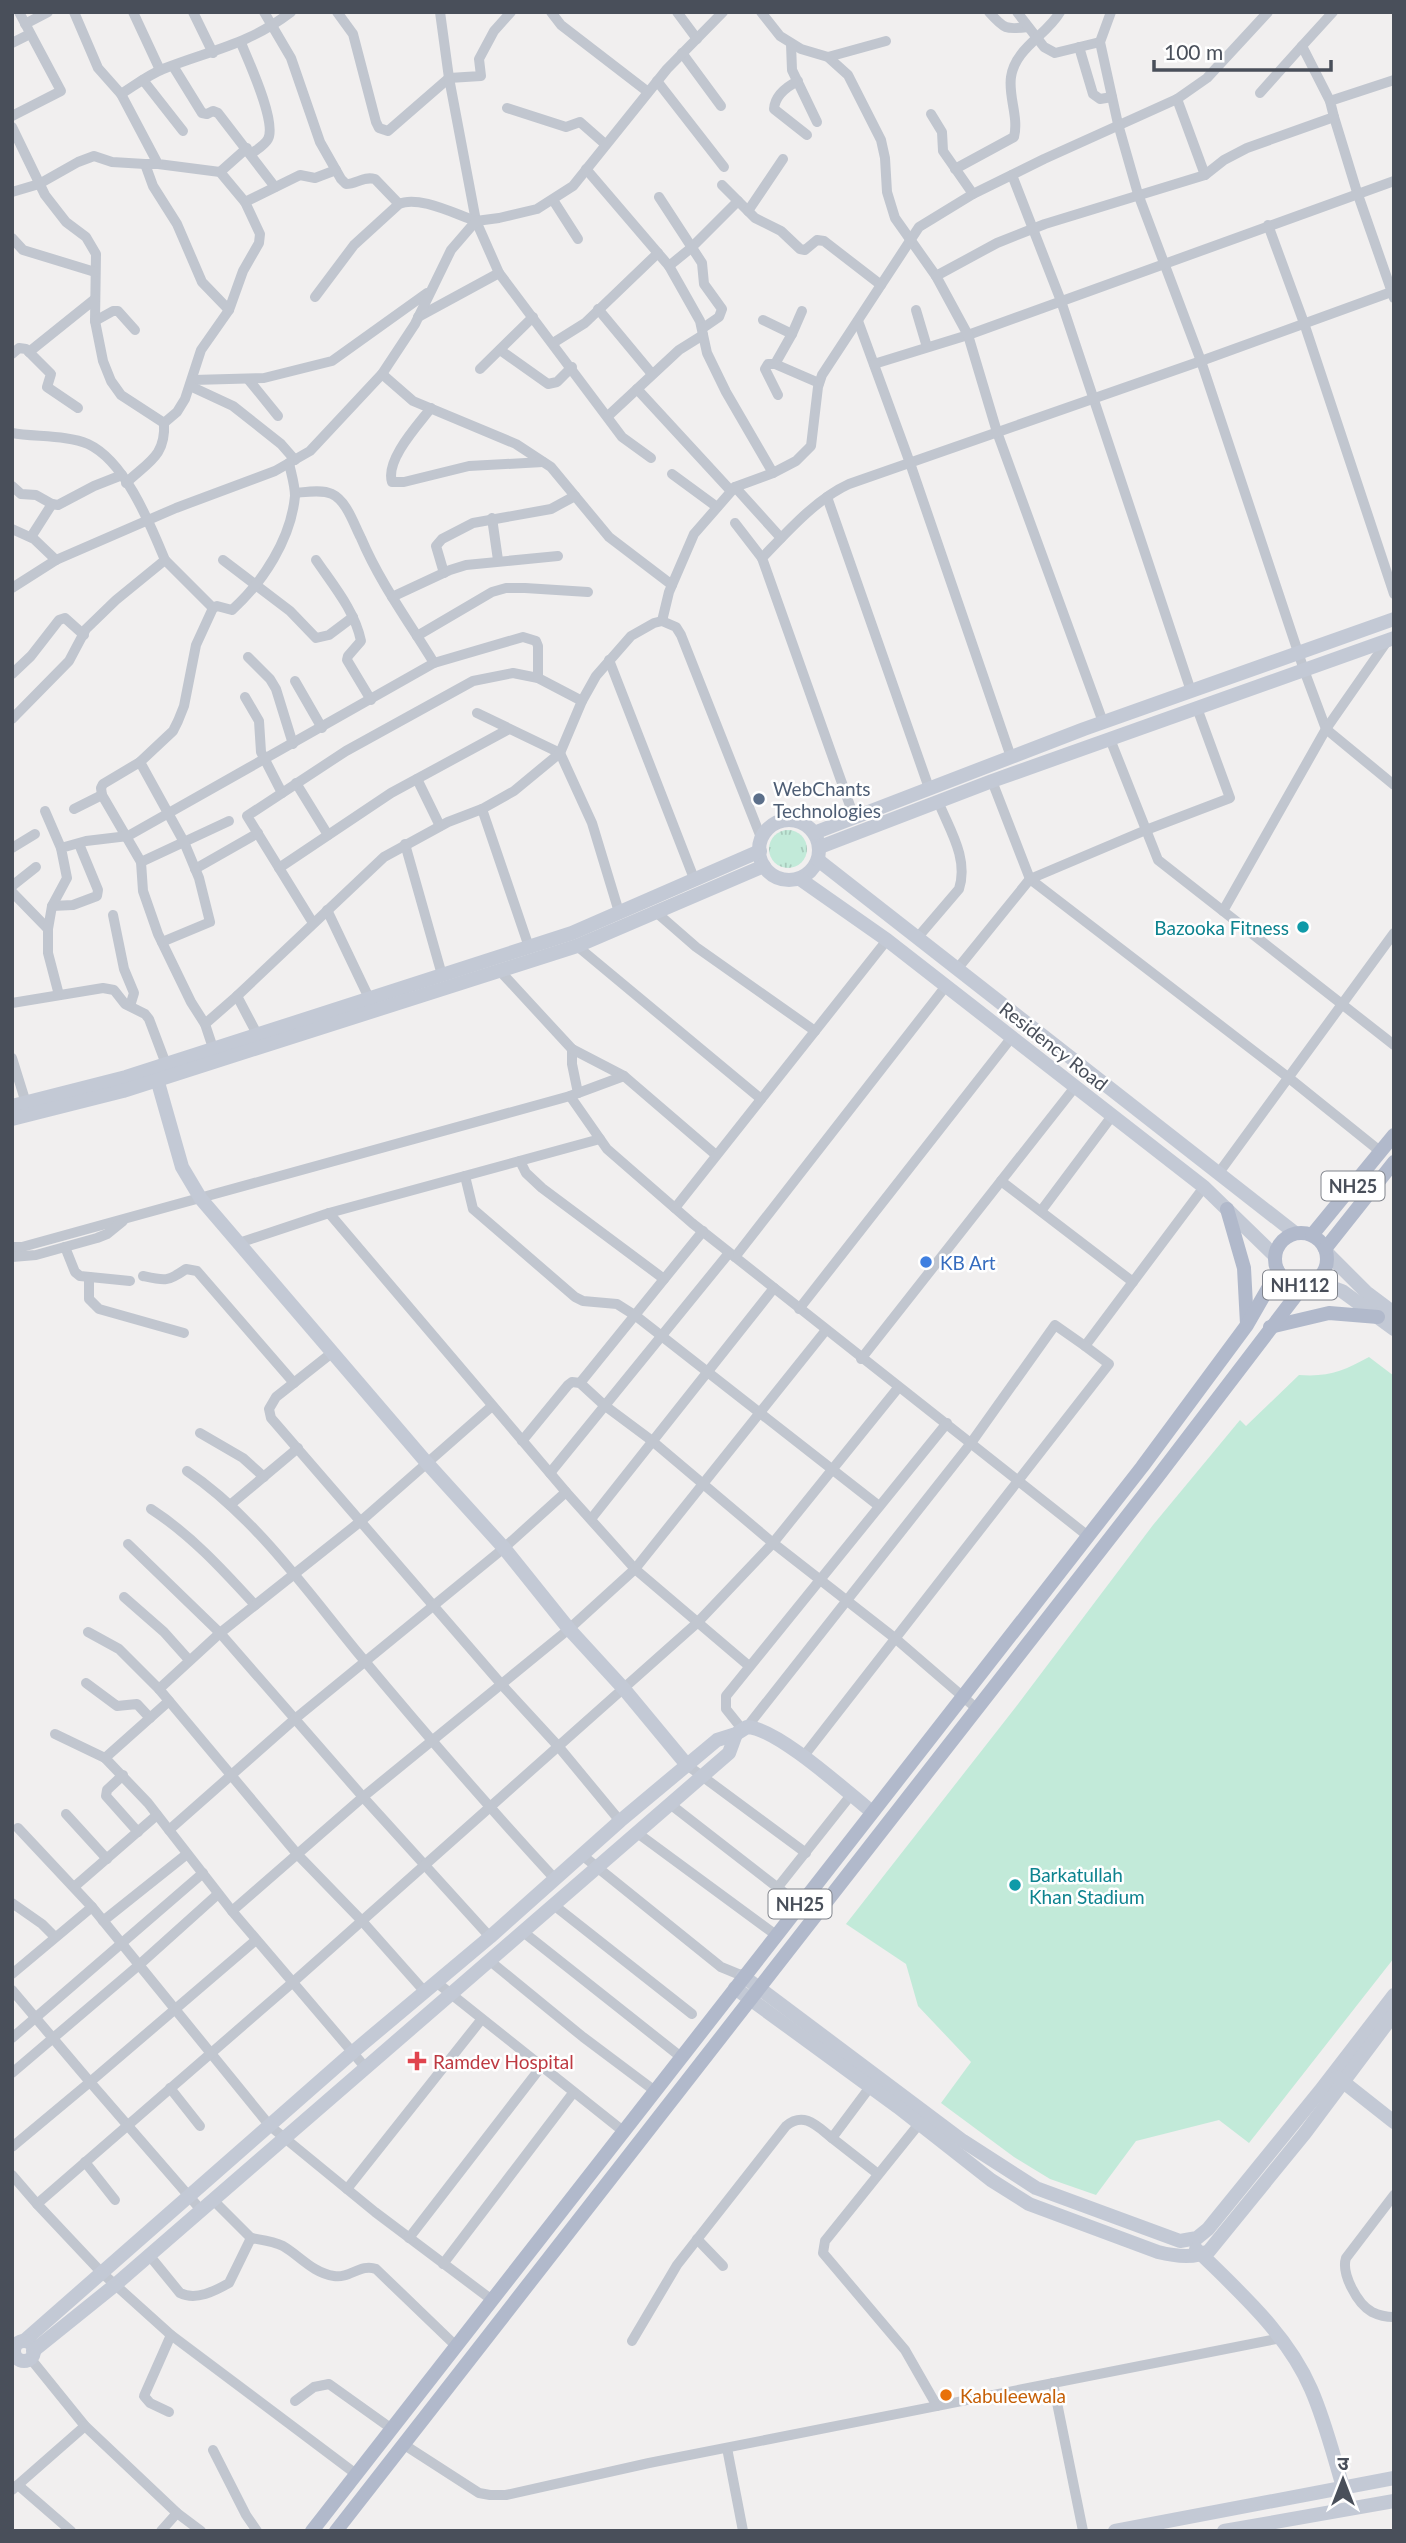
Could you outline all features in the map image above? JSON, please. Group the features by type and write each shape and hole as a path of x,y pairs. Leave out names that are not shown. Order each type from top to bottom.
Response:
{"main road":[{"name":"NH25","path":"1312,1235 1394,1135"},
{"name":"NH25","path":"1326,1251 1394,1162"},
{"path":"1227,1209 1244,1268 1247,1325"},
{"path":"1295,1233 1312,1235"},
{"name":"NH112","path":"1295,1233 1281,1242 1275,1256 1278,1271 1289,1282 1309,1283 1324,1272 1326,1251 1321,1242 1312,1235"},
{"name":"NH25","path":"312,2531 1088,1536 1247,1325 1278,1271"},
{"name":"NH25","path":"336,2531 1156,1479 1270,1327 1309,1283"},
{"path":"1270,1327 1329,1313 1378,1317"}],"street":[{"path":"12,116 61,92 19,12"},
{"path":"12,43 48,12"},
{"path":"74,12 98,68 121,94 158,164"},
{"path":"133,12 160,70"},
{"path":"193,12 214,52"},
{"path":"264,12 291,58 320,142 336,170 346,184 363,178 375,179 399,204"},
{"path":"121,94 160,70 241,43 274,26 291,12"},
{"path":"337,12 353,34 376,122 383,131 393,129 449,78 481,76 479,59 505,15"},
{"path":"440,12 449,78 476,221 499,273 622,437 651,458"},
{"path":"551,12 561,25 648,92"},
{"path":"677,12 696,39"},
{"path":"315,297 354,245 399,204 407,200 476,221 516,215 537,209 553,200 573,186 657,81 723,12"},
{"path":"761,12 779,36 791,44 828,57 848,75 881,139 890,205 908,240 936,276 968,335 997,432 1102,722"},
{"path":"989,12 1003,27 1028,27"},
{"path":"1017,12 1044,47 1055,52 1100,42"},
{"path":"956,169 1014,137 1016,127 1010,80 1012,71 1036,36 1052,23 1060,12"},
{"path":"1111,12 1100,42 1118,124 1138,194 1201,361 1304,670 1326,729 1394,785"},
{"path":"662,621 672,585 694,534 733,489 796,461 811,446 822,374 919,226 973,194 1118,124 1177,99 1207,78 1268,12"},
{"path":"1260,93 1333,12"},
{"path":"828,57 886,41"},
{"path":"220,172 267,140 270,131 261,93 241,43"},
{"path":"791,44 792,70 817,122"},
{"path":"762,558 827,497 849,484 1393,294 1357,192 1330,101 1302,46"},
{"path":"1079,47 1093,94 1100,99 1112,97"},
{"path":"682,53 721,106"},
{"path":"173,66 202,113 216,111 275,187"},
{"path":"143,80 183,131"},
{"path":"1330,101 1394,80"},
{"path":"657,81 724,167"},
{"path":"798,81 781,92 774,109 807,135"},
{"path":"1177,99 1205,175"},
{"path":"507,108 566,127 580,122 605,145"},
{"path":"931,114 942,132 943,151 973,194"},
{"path":"936,276 998,243 1138,194 1205,175 1224,160 1247,148 1334,117"},
{"path":"12,127 45,195 65,222 86,237 96,254 95,321 103,361 111,382 121,395 164,423"},
{"path":"12,192 39,184 94,156 112,162 158,164 220,172 245,202 260,234 259,243 243,271 229,310 201,350 191,383 177,412 164,423 164,443 160,451 124,479 94,486 61,504 51,504 36,495 22,494 12,486"},
{"path":"748,211 783,159"},
{"path":"145,164 153,187 177,224 202,282 229,310"},
{"path":"586,169 669,266 703,331 707,353 721,382 773,473"},
{"path":"245,202 300,175 315,178 336,170"},
{"path":"1012,175 1061,300 1191,691"},
{"path":"874,364 968,335 1357,192 1394,181"},
{"path":"722,184 763,224 787,236 800,249 805,250 817,240 824,241 881,285"},
{"path":"608,416 719,317 722,309 705,284 702,263 659,197"},
{"path":"553,200 578,239"},
{"path":"669,266 738,201"},
{"path":"12,587 56,560 177,508 275,471 310,451 382,374 418,317 451,250 476,221"},
{"path":"1268,225 1304,323 1394,594"},
{"path":"12,238 23,250 95,272"},
{"path":"553,343 585,323 658,253"},
{"path":"418,317 499,273"},
{"path":"191,383 264,378 332,361 429,292"},
{"path":"29,352 95,299"},
{"path":"598,309 652,374"},
{"path":"916,310 927,348"},
{"path":"95,321 118,311 135,330"},
{"path":"775,364 802,311"},
{"path":"480,369 533,317"},
{"path":"763,320 792,334"},
{"path":"858,321 910,463 1010,757"},
{"path":"12,354 22,347 29,352 51,374 47,387 78,408"},
{"path":"499,350 548,384 556,382 572,368"},
{"path":"778,395 765,369 768,364 775,364 819,383"},
{"path":"382,374 413,401 516,444 551,467 609,537 672,585"},
{"path":"248,379 278,416"},
{"path":"191,383 233,406 281,444 292,461 295,493 292,512 281,547 254,585 232,610 220,606 213,608 196,645 184,706 173,731 140,762 103,784 101,788 102,795 141,862 143,891 162,942 191,1002 205,1024 213,1048"},
{"path":"637,389 782,538"},
{"path":"431,408 397,455 392,468 392,482 404,482 468,466 543,462"},
{"path":"12,433 88,444 124,479 149,521 165,559 213,608"},
{"path":"673,474 717,507"},
{"path":"295,493 322,491 333,494 340,500 352,518 370,560 434,663"},
{"path":"444,573 437,551 438,542 473,523 551,509 575,496"},
{"path":"827,497 929,788"},
{"path":"31,537 51,504"},
{"path":"492,518 498,560"},
{"path":"735,523 762,558 853,817"},
{"path":"12,529 31,537 56,560"},
{"path":"392,597 466,565 558,556"},
{"path":"12,719 69,661 84,635 116,600 165,559"},
{"path":"223,560 290,611 310,635 316,638 329,635 353,617"},
{"path":"316,561 353,617 361,641 347,660 371,700"},
{"path":"417,636 492,592 506,588 588,592"},
{"path":"205,1024 384,857 440,826 482,809 528,782 560,753 596,676 631,636 654,622 662,621 676,627 681,635 761,845 764,866 779,879 800,878 814,868 817,847 853,817 1102,722 1394,619"},
{"path":"12,674 31,656 59,620 70,620 84,635"},
{"path":"61,848 128,836 434,663 523,638 531,639 536,641 538,646 538,678"},
{"path":"817,847 992,780 1391,639"},
{"path":"1223,911 1326,729 1391,639"},
{"path":"248,657 276,689 293,744"},
{"path":"609,660 695,880"},
{"path":"313,923 247,816 346,751 473,681 513,673 538,678 582,701"},
{"path":"295,681 322,728"},
{"path":"245,697 259,722 260,746 282,793"},
{"path":"958,968 1030,879 1230,798 1197,708"},
{"path":"477,713 560,753 592,823 619,912"},
{"path":"279,868 391,793 509,729"},
{"path":"1110,738 1158,860 1394,1045"},
{"path":"140,762 184,842 195,869 210,922 162,942"},
{"path":"417,779 440,826"},
{"path":"992,780 1030,879 1381,1152"},
{"path":"296,783 328,835"},
{"path":"74,809 102,795"},
{"path":"918,937 959,888 962,879 961,858 938,801"},
{"path":"482,809 529,947"},
{"path":"45,811 61,848 66,878 52,906 48,929 48,953 59,995"},
{"path":"12,1058 19,1105 166,1064 572,933 695,880 761,845 769,828 788,820 798,821 817,847"},
{"path":"141,862 229,821"},
{"path":"195,869 258,833"},
{"path":"12,848 35,834"},
{"path":"52,906 74,905 99,893 79,844"},
{"path":"405,844 442,975"},
{"name":"Residency Road","path":"817,847 918,937 1295,1233"},
{"path":"12,1119 123,1091 577,946 764,866"},
{"path":"12,887 36,867"},
{"name":"Residency Road","path":"800,878 887,940 1204,1187 1275,1256"},
{"path":"12,892 48,929"},
{"path":"327,910 369,998"},
{"path":"657,913 696,947 815,1031"},
{"path":"113,915 124,969 134,993 130,1006"},
{"path":"1218,1174 1394,933"},
{"path":"675,1208 887,940"},
{"path":"577,946 761,1099"},
{"path":"500,971 572,1049 624,1076 716,1155"},
{"path":"550,1473 604,1405 732,1255 946,986"},
{"path":"12,1003 114,990 125,1004 145,1014 149,1019 166,1064"},
{"path":"237,996 257,1034"},
{"path":"799,1309 1012,1037"},
{"path":"572,1049 574,1095 607,1149 702,1231 825,1330 1088,1536"},
{"path":"12,1247 22,1247 201,1199 574,1095 624,1076"},
{"path":"157,1079 182,1167 201,1199 504,1548 569,1629 624,1689 687,1765 806,1853"},
{"path":"862,1359 1075,1087"},
{"path":"1041,1211 1112,1116"},
{"path":"239,1242 329,1213 600,1139"},
{"path":"520,1161 526,1173 542,1188 664,1279"},
{"path":"465,1176 473,1209 575,1297 583,1301 617,1304 636,1316 879,1506"},
{"path":"1001,1181 1133,1282"},
{"path":"1085,1346 1204,1187"},
{"path":"329,1213 522,1441 635,1569 749,1666"},
{"path":"12,1257 36,1255 107,1234 125,1219"},
{"path":"580,1383 702,1231"},
{"path":"65,1247 75,1272 89,1277 130,1281"},
{"path":"1326,1251 1366,1292 1394,1313"},
{"path":"143,1276 167,1280 186,1269 197,1271 294,1382"},
{"path":"89,1277 89,1299 99,1309 184,1333"},
{"path":"1309,1283 1342,1292 1394,1329"},
{"path":"591,1519 774,1288"},
{"path":"21,2355 115,2285 729,1753 742,1730 971,1443 1055,1325 1109,1364 803,1757"},
{"path":"232,1911 363,1797 569,1629 635,1569 825,1330"},
{"path":"333,1352 276,1397 269,1409 271,1418 558,1746 620,1821"},
{"path":"522,1441 568,1385 572,1382 580,1383 704,1483 773,1543 896,1639 976,1709"},
{"path":"37,2204 490,1809 697,1623 773,1543 898,1388"},
{"path":"159,1689 220,1633 361,1521 492,1406"},
{"path":"742,1730 726,1709 726,1696 947,1423"},
{"path":"200,1433 243,1458 264,1477"},
{"path":"230,1505 298,1448"},
{"path":"187,1471 230,1505 293,1574 490,1809 555,1879"},
{"path":"169,1830 296,1718 504,1548 566,1492"},
{"path":"151,1508 195,1542 255,1605"},
{"path":"128,1544 220,1633 490,1937"},
{"path":"124,1597 164,1632 189,1660"},
{"path":"88,1632 119,1649 159,1689 298,1854 362,1921 431,1987 451,1994 623,2131"},
{"path":"86,1683 117,1706 137,1704 150,1718"},
{"path":"105,1758 169,1701"},
{"path":"21,2355 101,2272 717,1740 742,1730 763,1731 803,1757 872,1812"},
{"path":"55,1734 105,1758 123,1775 256,1940 365,2067"},
{"path":"123,1775 107,1790 106,1796 138,1832"},
{"path":"778,1887 851,1795"},
{"path":"670,1804 800,1905"},
{"path":"66,1814 107,1859"},
{"path":"74,1887 157,1815"},
{"path":"18,1828 92,1907 284,2140 492,2300"},
{"path":"636,1832 776,1935"},
{"path":"103,1921 187,1854"},
{"path":"582,1855 739,1982 962,2141 1036,2188 1180,2241 1197,2238 1216,2221 1394,2014"},
{"path":"12,2038 202,1873"},
{"path":"12,2073 218,1894"},
{"path":"12,1903 54,1936"},
{"path":"555,1906 692,2014"},
{"path":"12,1974 54,1936 92,1907"},
{"path":"522,1931 681,2057"},
{"path":"12,2147 256,1940"},
{"path":"490,1961 583,2037 655,2091"},
{"path":"12,1990 201,2210"},
{"path":"754,1992 870,2087 991,2180 1029,2204 1174,2256 1202,2255 1209,2251 1263,2184 1394,1995"},
{"path":"347,2189 481,2020"},
{"path":"410,2238 541,2067"},
{"path":"1338,2078 1394,2122"},
{"path":"832,2138 870,2087"},
{"path":"170,2088 200,2126"},
{"path":"443,2264 573,2093"},
{"path":"632,2341 677,2265 792,2120 809,2120 878,2174"},
{"path":"919,2124 825,2241 823,2253 905,2350 937,2406"},
{"path":"85,2162 116,2200"},
{"path":"12,2175 101,2272 171,2335 356,2474"},
{"path":"1394,2195 1346,2258 1344,2265 1345,2274 1365,2307 1372,2312 1394,2317"},
{"path":"213,2200 251,2238 280,2245 309,2266 332,2276 343,2276 366,2267 376,2269 456,2346"},
{"path":"149,2255 180,2293 192,2297 200,2296 229,2283 251,2238"},
{"path":"696,2239 723,2266"},
{"path":"1188,2240 1231,2281 1281,2338 1311,2387 1343,2487"},
{"path":"169,2412 150,2403 144,2396 171,2335"},
{"path":"403,2444 479,2493 506,2495 727,2448 1281,2338"},
{"path":"21,2355 85,2426 177,2513 201,2531"},
{"path":"295,2401 314,2387 329,2384 391,2429"},
{"path":"1053,2384 1083,2531"},
{"path":"71,2531 15,2487 85,2426"},
{"path":"727,2448 743,2531"},
{"path":"213,2450 257,2531"},
{"path":"1115,2531 1394,2478"},
{"path":"1224,2531 1394,2501"},
{"path":"161,2531 177,2513"}],"green space":[{"path":"788,830 801,836 807,849 801,862 788,868 775,862 769,849 775,836"},
{"path":"1369,1357 1394,1376 1394,1958 1249,2143 1219,2120 1136,2141 1096,2195 1050,2179 1014,2157 941,2103 971,2062 918,2006 906,1964 846,1924 1015,1708 1153,1525 1240,1420 1246,1426 1299,1375 1336,1372"}],"place":[{"name":"WebChants Technologies","path":"759,799"},
{"name":"Bazooka Fitness","path":"1303,927"},
{"name":"KB Art","path":"926,1262"},
{"name":"Barkatullah Khan Stadium","path":"1015,1885"},
{"name":"Ramdev Hospital","path":"417,2061"},
{"name":"Kabuleewala","path":"946,2395"}]}
